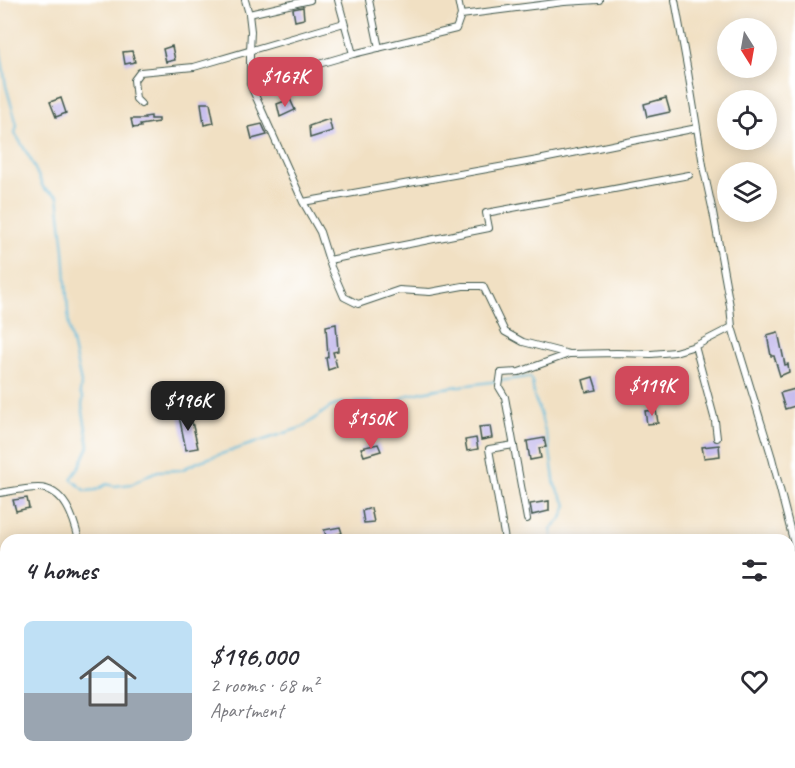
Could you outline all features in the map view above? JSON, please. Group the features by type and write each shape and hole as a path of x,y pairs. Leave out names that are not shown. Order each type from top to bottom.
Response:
{"street":[{"path":"245,0 251,31 250,84 303,202 320,232 344,297 358,304 399,290 430,292 463,286 483,286 506,332 523,342 570,354 675,352 695,346 732,327"},
{"path":"249,14 310,0"},
{"path":"338,0 353,54"},
{"path":"369,0 379,48"},
{"path":"250,84 353,54 456,28 460,15 458,0"},
{"path":"460,15 599,0"},
{"path":"675,0 732,327 772,458 791,534"},
{"path":"141,104 136,99 134,80 140,72 194,67 344,23"},
{"path":"303,202 538,160 697,128"},
{"path":"329,260 489,228 486,213 689,176"},
{"path":"695,346 715,421 717,438"},
{"path":"527,519 505,397 499,387 501,373 519,372 570,354"},
{"path":"504,534 489,449 514,445"},
{"path":"0,493 39,488 52,492 62,499 71,513 78,534"}],"building":[{"path":"303,7 304,19 295,21 293,9"},
{"path":"172,46 175,60 166,62 163,49"},
{"path":"132,51 135,62 125,64 123,52"},
{"path":"61,98 66,113 56,117 50,102"},
{"path":"666,98 670,112 647,117 644,104"},
{"path":"290,99 295,110 280,117 277,104"},
{"path":"201,103 210,103 214,123 204,125"},
{"path":"151,116 151,119 158,119 158,122 133,128 131,119 145,119 144,117"},
{"path":"329,119 332,131 310,138 309,126"},
{"path":"262,124 267,135 252,139 249,127"},
{"path":"336,324 338,351 333,352 337,367 328,370 326,326"},
{"path":"778,332 785,365 788,364 789,372 780,376 774,356 771,356 767,335"},
{"path":"593,377 597,390 586,392 583,380"},
{"path":"795,389 795,406 785,409 780,393"},
{"path":"656,410 658,423 647,424 645,411"},
{"path":"190,413 198,448 186,450 179,416"},
{"path":"490,426 492,438 481,440 479,427"},
{"path":"476,438 478,449 467,451 465,440"},
{"path":"544,438 546,447 539,448 541,458 530,460 527,441"},
{"path":"378,444 381,451 364,456 361,448"},
{"path":"719,445 720,456 704,458 702,447"},
{"path":"27,498 29,508 16,511 13,500"},
{"path":"549,501 549,511 532,515 530,504"},
{"path":"371,508 374,522 364,523 362,511"},
{"path":"340,527 342,533 326,534 324,530"}],"waterway":[{"path":"0,48 6,86 17,125 15,133 44,189 58,196 69,328 81,383 80,393 83,398 82,406 89,446 71,479 86,491 96,490 107,484 114,486 132,484 158,471 181,470 200,461 303,427 329,408 341,403 392,404 408,395 437,389 529,377 532,379 534,397 549,445 555,486 567,505 562,518 551,529 552,534"}]}
